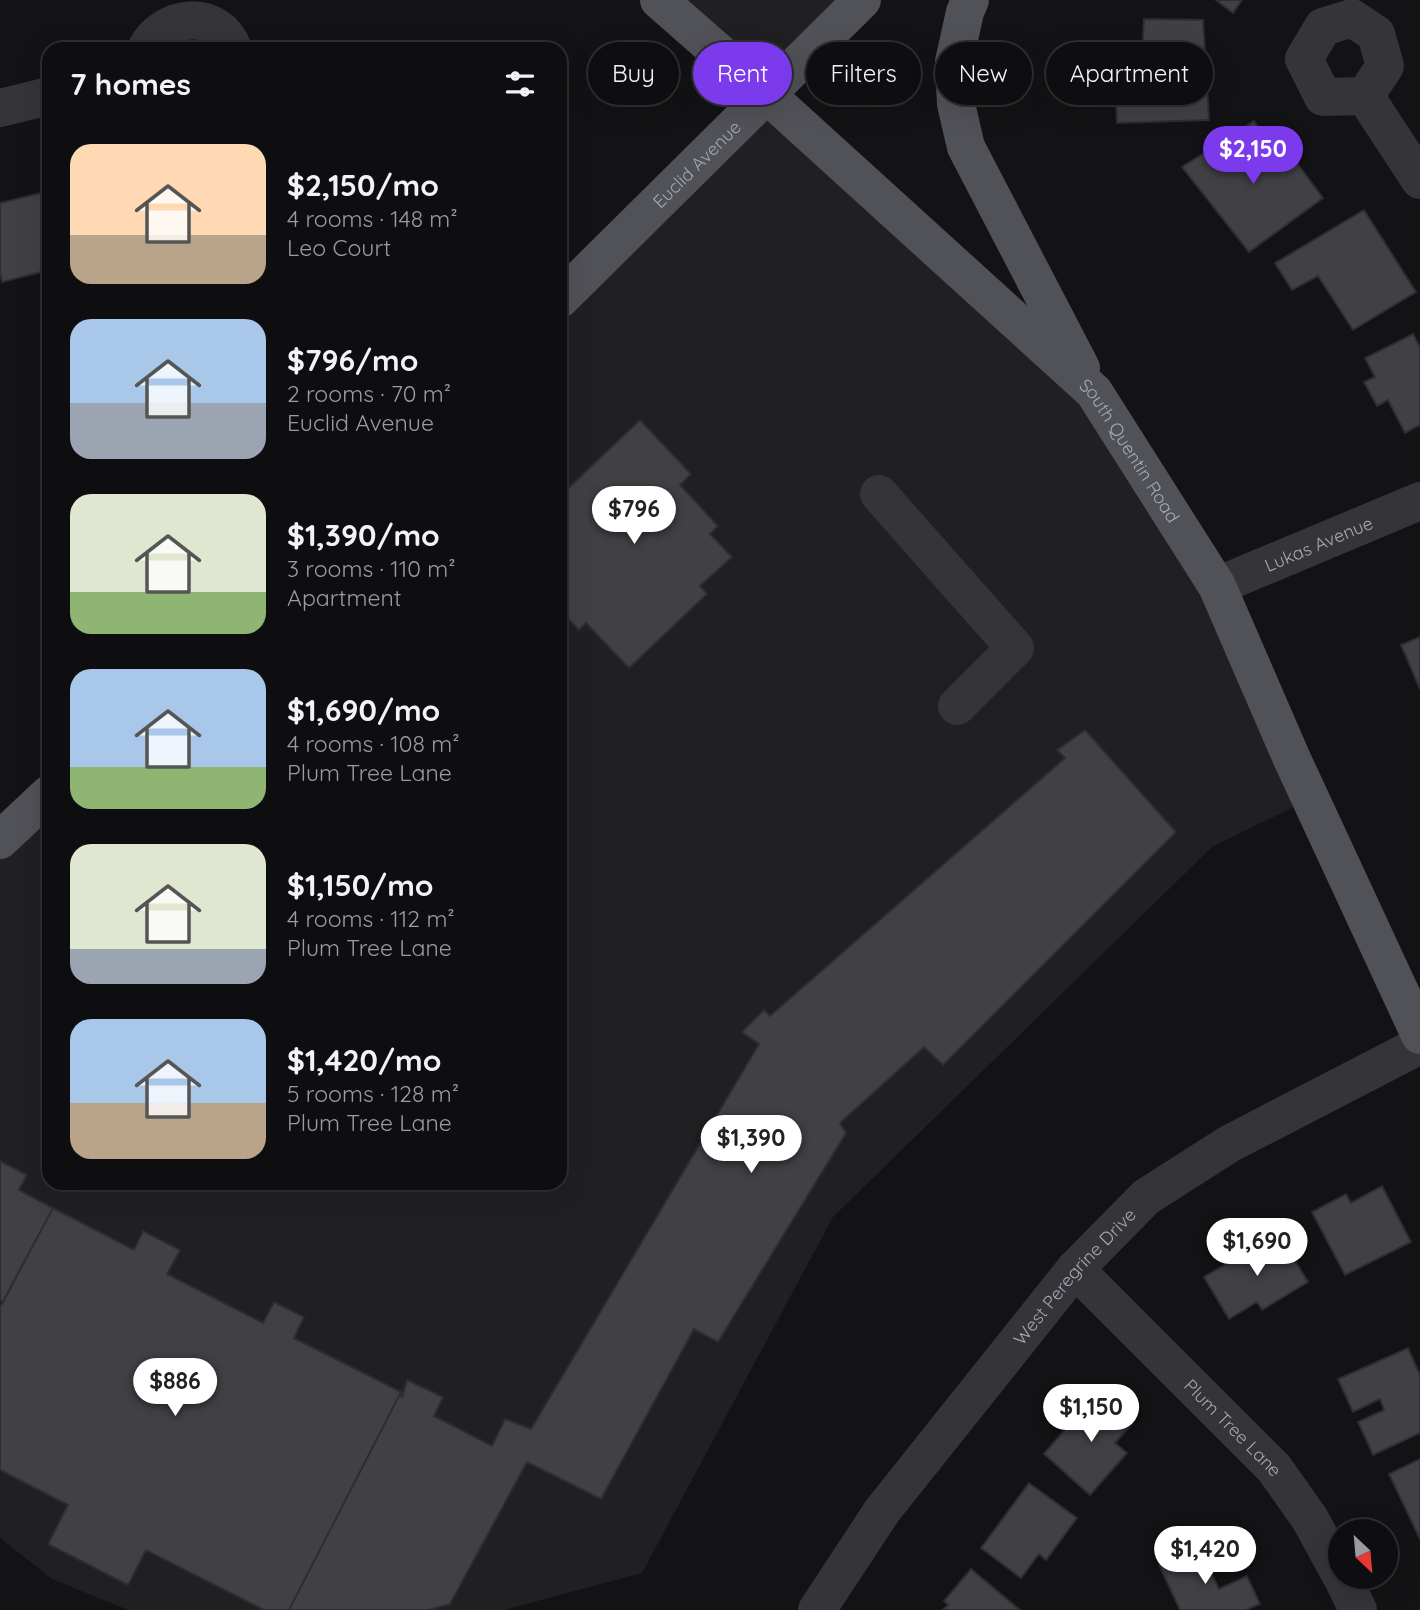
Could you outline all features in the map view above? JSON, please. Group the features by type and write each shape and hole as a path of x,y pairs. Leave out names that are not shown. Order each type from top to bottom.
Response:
{"main road":[{"name":"South Quentin Road","path":"659,0 707,42"},
{"name":"Euclid Avenue","path":"792,69 862,0"},
{"path":"970,0 954,62 956,104 966,147 1094,392"},
{"name":"Euclid Avenue","path":"567,292 755,105"},
{"name":"South Quentin Road","path":"778,105 1094,392 1217,586 1292,759 1420,1035"},
{"path":"0,840 42,801"}],"street":[{"path":"150,42 166,26 183,20 202,21 219,29 230,42"},
{"path":"1365,96 1420,180"},
{"path":"0,108 42,98"},
{"path":"879,494 1015,648 957,706"},
{"name":"Lukas Avenue","path":"1217,586 1420,501"},
{"name":"West Peregrine Drive","path":"817,1610 882,1511 1075,1269 1146,1197 1229,1144 1420,1045"},
{"name":"Plum Tree Lane","path":"1075,1269 1274,1468 1310,1519 1328,1552"},
{"name":"Plum Tree Lane","path":"1348,1589 1358,1610"}],"shaded area":[{"path":"659,0 862,0 820,42 806,42 806,55 792,69 792,42 706,42"},
{"path":"756,105 779,105 1094,392 1312,798 1212,847 833,1217 642,1573 503,1610 128,1610 52,1579 0,1538 0,840 42,801 42,1190 567,1190 567,292"}],"building":[{"path":"1216,0 1242,0 1233,13"},
{"path":"1144,19 1203,20 1204,42 1143,42"},
{"path":"1116,105 1208,105 1209,120 1117,123"},
{"path":"1254,121 1281,161 1288,151 1323,198 1249,252 1182,167"},
{"path":"42,193 42,272 2,282 0,203"},
{"path":"1364,210 1416,292 1353,330 1318,276 1292,290 1275,263"},
{"path":"1413,334 1420,347 1420,425 1405,433 1388,400 1377,406 1364,382 1375,377 1365,358"},
{"path":"640,420 691,474 680,485 718,526 710,534 732,557 700,586 707,594 629,668 586,623 579,630 567,617 567,489"},
{"path":"1420,637 1420,689 1401,645"},
{"path":"1085,730 1176,832 943,1065 924,1047 840,1123 846,1133 718,1342 694,1329 601,1499 527,1462 450,1604 429,1610 289,1610 401,1392 402,1398 407,1380 443,1397 434,1416 492,1446 505,1419 531,1429 759,1044 742,1032 764,1010 770,1016 1065,758 1057,750"},
{"path":"0,1161 27,1175 19,1190 53,1208 3,1302 0,1300"},
{"path":"1382,1186 1411,1242 1345,1275 1312,1212 1346,1194 1351,1203"},
{"path":"53,1208 134,1250 143,1231 180,1250 167,1274 263,1323 274,1302 304,1317 294,1338 401,1392 289,1610 264,1610 146,1550 128,1585 48,1544 68,1505 0,1470 0,1307"},
{"path":"1278,1233 1308,1282 1262,1310 1257,1302 1229,1319 1204,1277"},
{"path":"1408,1348 1420,1375 1420,1433 1373,1455 1358,1422 1384,1410 1380,1399 1353,1412 1338,1379"},
{"path":"1096,1393 1132,1424 1115,1443 1127,1453 1090,1495 1044,1454"},
{"path":"1420,1459 1420,1539 1389,1474"},
{"path":"1029,1483 1077,1518 1046,1560 1039,1554 1021,1578 981,1548"},
{"path":"1198,1546 1219,1589 1247,1576 1260,1604 1246,1610 1180,1610 1159,1565"},
{"path":"971,1569 1020,1610 943,1610 948,1605 944,1601"}]}
